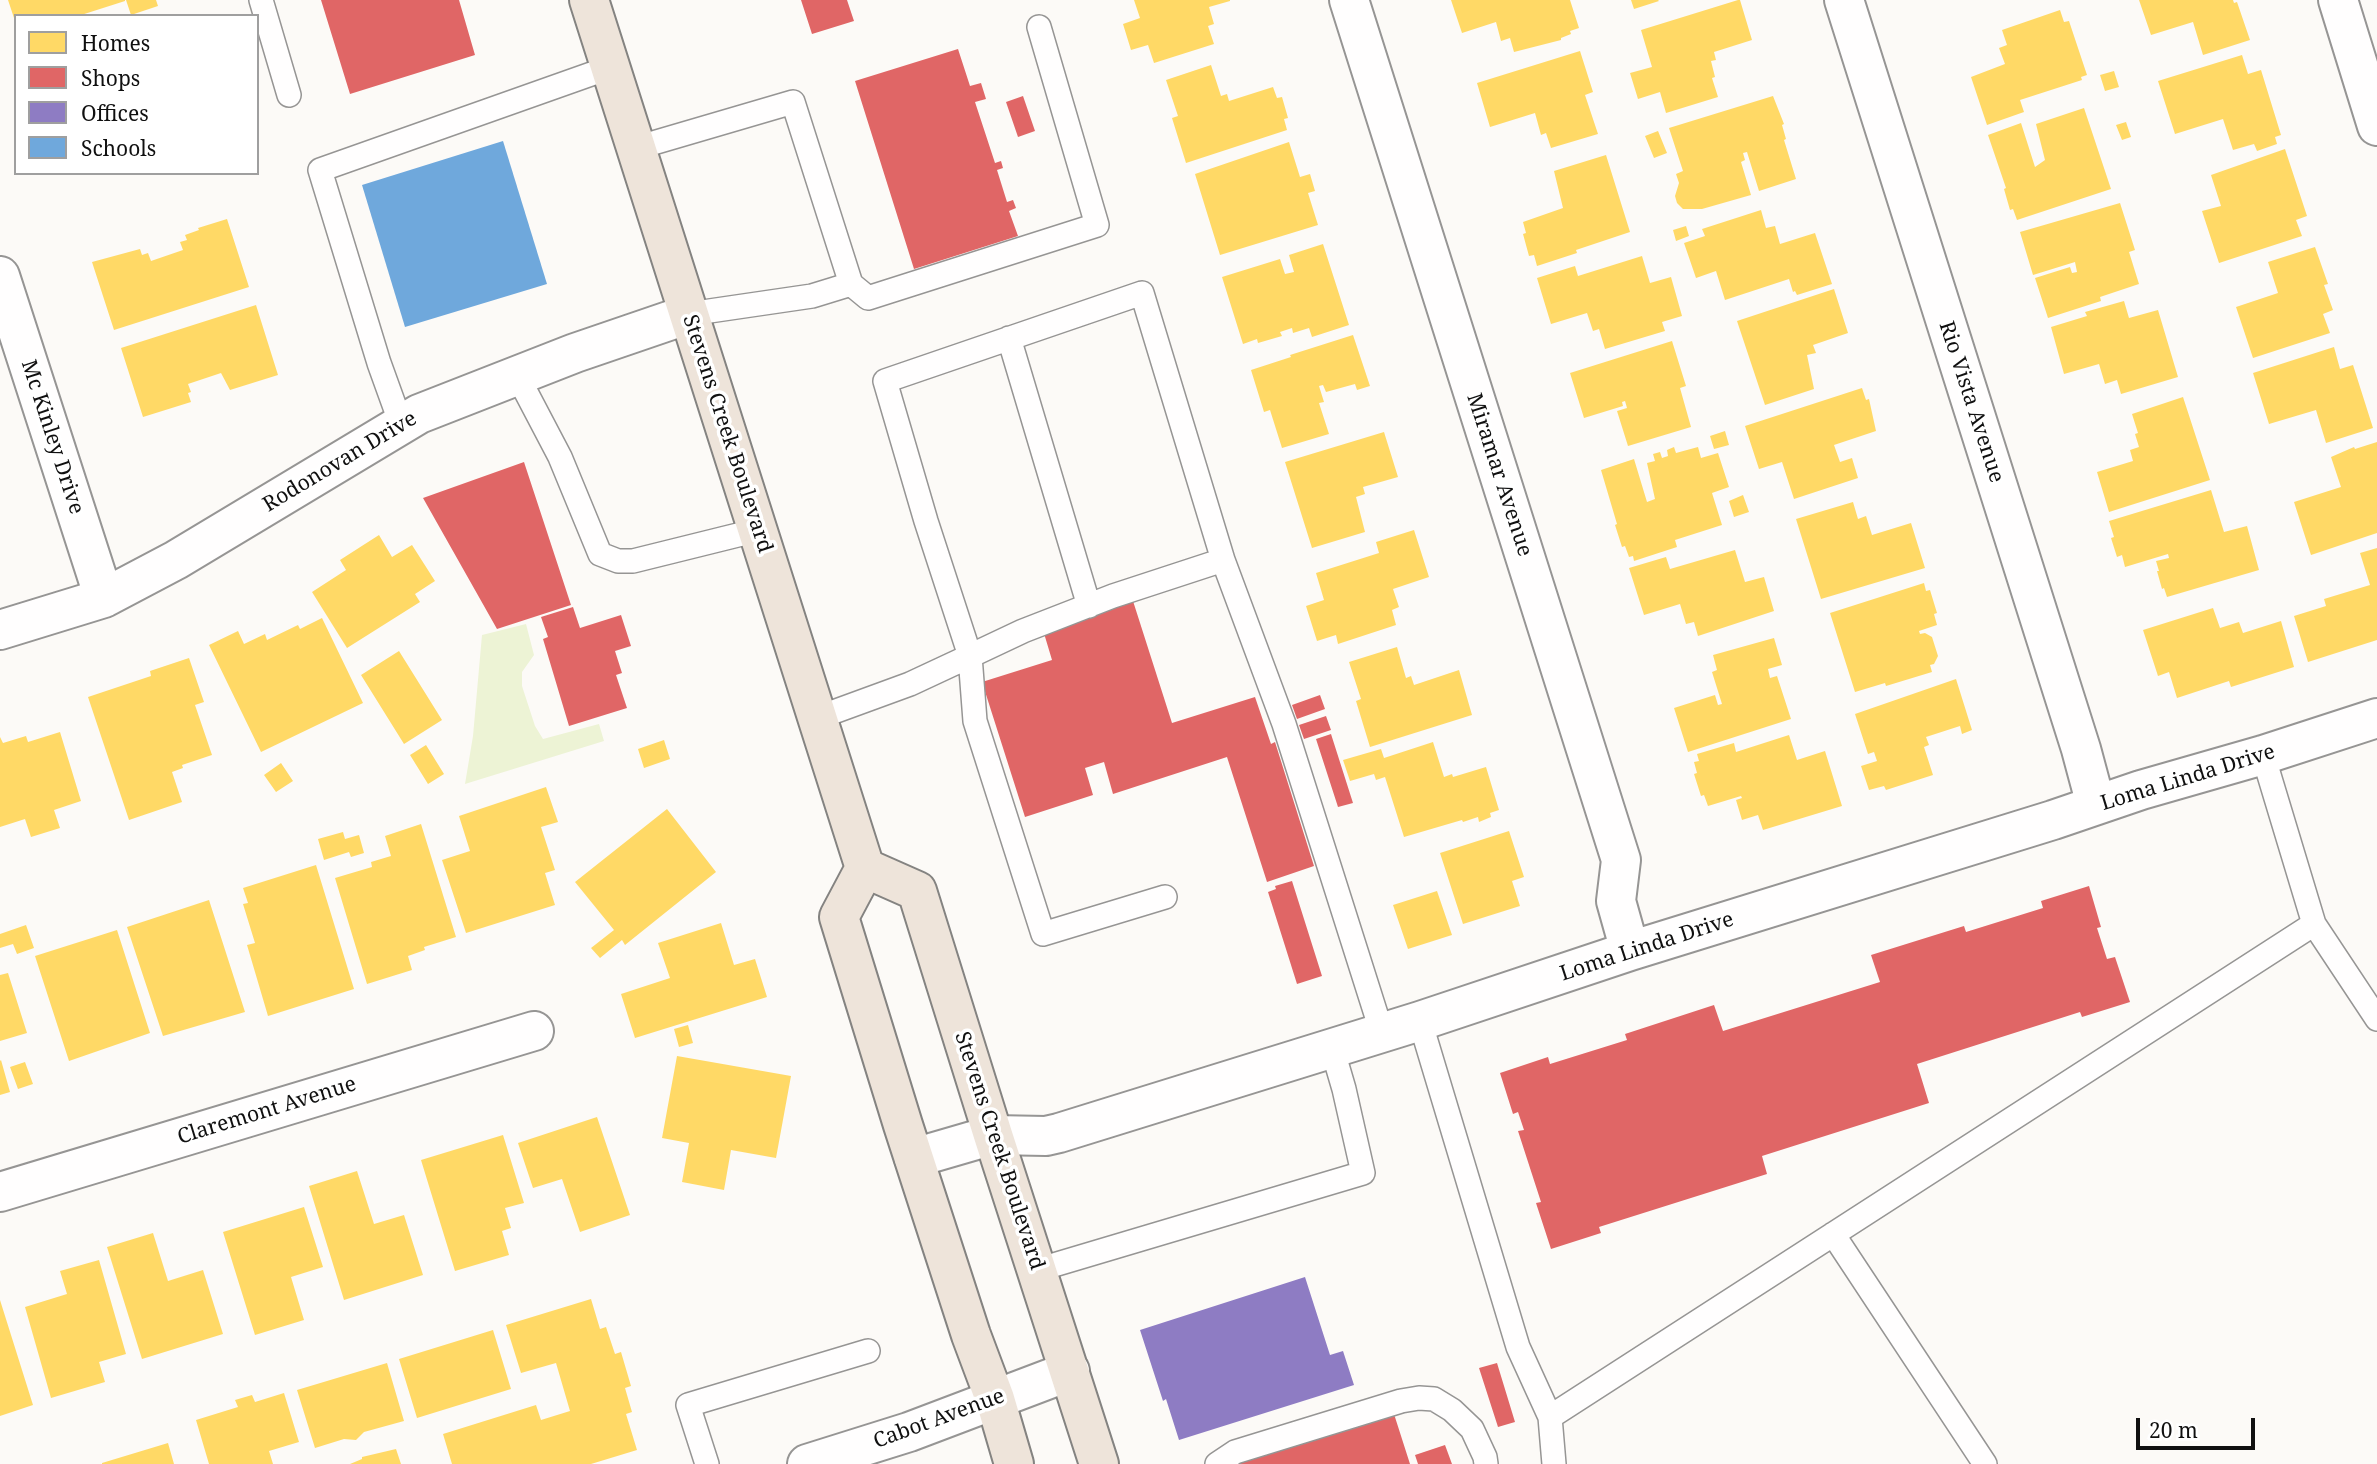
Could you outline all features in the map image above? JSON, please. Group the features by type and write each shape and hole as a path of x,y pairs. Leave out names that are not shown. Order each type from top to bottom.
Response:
{"main road":[{"name":"Stevens Creek Boulevard","path":"589,0 865,868 917,891 1099,1464"},
{"path":"865,868 839,917 1014,1464"}],"street":[{"name":"Miramar Avenue","path":"1349,0 1621,860 1616,901 1630,951"},
{"name":"Rio Vista Avenue","path":"1844,0 2081,749 2096,805"},
{"path":"2337,0 2377,126"},
{"name":"Mc Kinley Drive","path":"0,276 104,598"},
{"name":"Rodonovan Drive","path":"0,630 104,598 176,560 419,414 575,353 689,314"},
{"name":"Loma Linda Drive","path":"914,1158 993,1135 1046,1136 1382,1033 1630,951 2377,718"},
{"name":"Claremont Avenue","path":"0,1192 534,1031"},
{"name":"Cabot Avenue","path":"807,1464 909,1432 1070,1371"}],"lane":[{"path":"261,0 289,95"},
{"path":"636,148 793,102 851,284 868,298 1097,225 1039,27"},
{"path":"401,424 379,363 320,170 611,67"},
{"path":"689,314 812,296 851,284"},
{"path":"1165,897 1043,934 975,721 970,656 926,521 885,381 1142,293 1223,560 1284,724 1382,1033"},
{"path":"1009,338 1088,606"},
{"path":"517,375 560,457 600,554 618,561 633,561 758,530"},
{"path":"817,718 910,684 1023,631 1223,560"},
{"path":"2263,755 2314,923 2377,1019"},
{"path":"1550,1417 2314,923"},
{"path":"1420,1021 1518,1347 1550,1417 1554,1464"},
{"path":"1037,1270 1363,1173 1332,1048"},
{"path":"1833,1234 1986,1464"},
{"path":"707,1464 688,1405 868,1351"},
{"path":"1217,1464 1235,1452 1401,1401 1419,1398 1434,1399 1452,1410 1472,1429 1486,1464"}],"green space":[{"path":"526,624 534,655 522,672 522,686 535,726 543,739 599,724 604,741 465,784 473,736 482,635"}],"building: Homes":[{"path":"8,0 125,0 84,14 14,14 14,18"},
{"path":"126,0 156,0 158,6 131,14"},
{"path":"1134,0 1230,1 1209,7 1214,24 1208,26 1214,44 1154,63 1148,45 1131,50 1123,24 1140,18"},
{"path":"1451,0 1570,0 1579,28 1570,31 1571,34 1561,40 1514,52 1510,38 1501,41 1496,22 1462,33"},
{"path":"1631,0 1658,0 1659,1 1634,9"},
{"path":"1738,0 1752,40 1714,52 1716,60 1711,61 1715,77 1712,78 1718,97 1666,113 1660,92 1638,99 1630,73 1652,67 1641,30"},
{"path":"2139,0 2233,0 2234,3 2237,2 2250,40 2203,55 2193,22 2151,35"},
{"path":"2060,10 2064,22 2069,21 2087,75 2081,77 2082,80 2020,100 2024,112 1987,125 1971,77 2005,64 1999,48 2007,45 2002,30"},
{"path":"1580,51 1593,92 1585,95 1598,134 1551,148 1546,133 1541,135 1535,113 1490,127 1477,83"},
{"path":"2242,55 2248,74 2261,70 2281,135 2275,137 2277,144 2257,151 2254,144 2233,150 2223,119 2175,134 2158,81"},
{"path":"1211,65 1221,96 1227,94 1229,101 1273,87 1277,98 1282,97 1288,118 1284,119 1287,130 1186,163 1172,118 1178,116 1166,80"},
{"path":"2114,71 2119,87 2105,91 2100,75"},
{"path":"1773,96 1784,124 1784,140 1796,179 1759,191 1747,152 1743,153 1745,160 1741,162 1751,195 1702,209 1683,209 1675,196 1679,183 1676,174 1683,171 1669,128"},
{"path":"2084,108 2111,189 2017,220 2013,209 2010,210 2004,189 2006,188 1988,135 2021,123 2035,167 2045,160 2036,124"},
{"path":"2126,122 2131,137 2122,140 2116,125"},
{"path":"1658,131 1667,153 1654,158 1645,136"},
{"path":"1289,142 1300,177 1310,174 1315,191 1308,193 1318,225 1220,255 1195,174"},
{"path":"2285,149 2307,216 2296,220 2302,236 2219,263 2202,211 2221,206 2211,175"},
{"path":"1606,155 1630,232 1537,266 1534,255 1529,256 1523,222 1563,208 1554,171"},
{"path":"2120,203 2135,250 2129,252 2139,284 2100,297 2101,301 2048,318 2035,278 2070,267 2072,273 2077,272 2075,262 2033,275 2020,232"},
{"path":"1761,210 1766,228 1775,226 1780,244 1815,233 1832,284 1797,295 1793,292 1789,279 1725,300 1716,271 1696,278 1684,243 1705,236 1702,229"},
{"path":"227,219 249,287 114,330 92,262 140,249 142,255 148,253 151,261 183,250 180,242 187,240 185,235"},
{"path":"1686,226 1689,236 1676,241 1673,230"},
{"path":"1323,244 1349,325 1312,337 1309,328 1293,333 1292,328 1280,332 1282,336 1243,344 1222,277 1280,259 1285,274 1294,272 1289,255"},
{"path":"2315,247 2328,284 2324,285 2333,310 2323,314 2330,333 2253,358 2236,307 2278,293 2268,262"},
{"path":"1642,256 1650,283 1671,277 1682,316 1662,322 1665,331 1605,349 1599,329 1593,331 1587,313 1551,324 1537,278 1575,266 1578,276"},
{"path":"1834,289 1848,333 1813,345 1816,353 1807,355 1814,389 1765,405 1737,321"},
{"path":"2124,301 2129,318 2158,310 2178,377 2121,394 2117,380 2105,384 2099,364 2064,374 2051,327 2087,316 2085,312"},
{"path":"256,305 278,375 230,390 221,373 188,384 191,402 143,417 121,348"},
{"path":"1353,335 1370,386 1357,390 1355,384 1326,392 1323,385 1319,386 1324,402 1319,403 1329,434 1282,448 1270,410 1264,412 1251,370"},
{"path":"1672,341 1686,386 1680,388 1691,427 1628,446 1617,411 1627,408 1625,401 1622,402 1623,406 1584,418 1570,373"},
{"path":"2334,347 2340,369 2353,365 2373,428 2326,443 2316,410 2269,424 2253,373"},
{"path":"1862,388 1866,400 1869,399 1876,431 1834,445 1840,462 1852,458 1858,478 1794,499 1782,462 1759,469 1745,426"},
{"path":"2183,397 2210,480 2109,512 2097,472 2133,461 2130,450 2139,447 2132,414"},
{"path":"1725,431 1729,445 1714,449 1710,436"},
{"path":"1384,432 1398,477 1363,487 1365,494 1356,497 1365,532 1312,548 1285,462"},
{"path":"2377,442 2377,533 2311,555 2294,502 2341,487 2331,457 2354,447 2355,449"},
{"path":"1674,447 1676,453 1698,447 1701,458 1718,453 1729,487 1712,493 1722,525 1675,540 1677,547 1634,561 1633,556 1629,557 1625,546 1622,547 1601,470 1634,459 1647,502 1655,499 1647,463 1655,461 1653,454 1660,452 1662,458 1668,456 1667,450"},
{"path":"2211,490 2224,532 2247,526 2259,570 2167,597 2164,588 2162,589 2156,561 2169,558 2168,554 2125,567 2122,555 2117,557 2109,521"},
{"path":"1743,495 1749,512 1734,517 1729,501"},
{"path":"1853,502 1858,519 1866,516 1872,535 1911,523 1925,568 1821,599 1796,519"},
{"path":"1414,530 1429,577 1393,589 1399,607 1392,610 1396,625 1338,644 1336,635 1317,641 1306,606 1324,600 1316,573 1379,553 1376,542"},
{"path":"379,535 392,557 412,545 435,581 415,594 420,602 347,648 312,592 346,570 340,560"},
{"path":"2377,548 2377,640 2308,662 2294,616 2326,606 2324,599 2370,585 2360,553"},
{"path":"1735,550 1745,582 1764,577 1774,611 1698,636 1694,622 1686,624 1680,604 1644,615 1629,568 1666,557 1670,569"},
{"path":"1924,583 1926,591 1930,590 1937,613 1934,614 1937,625 1919,631 1920,634 1925,633 1932,637 1938,656 1934,664 1930,665 1932,672 1855,692 1830,613"},
{"path":"2213,608 2220,628 2239,622 2243,633 2281,621 2294,667 2231,687 2229,681 2177,698 2169,672 2158,676 2143,630"},
{"path":"322,618 363,703 261,752 209,645 238,631 244,644 265,634 267,640 298,625 300,629"},
{"path":"1774,638 1782,665 1768,669 1770,678 1777,676 1791,719 1688,752 1674,708 1715,695 1718,705 1722,704 1712,672 1717,670 1713,655"},
{"path":"1397,647 1406,678 1411,676 1414,685 1459,670 1472,715 1370,747 1356,701 1361,699 1349,662"},
{"path":"399,651 442,720 404,744 361,675"},
{"path":"189,658 204,702 195,705 212,755 182,765 183,768 172,772 182,802 129,820 88,697 151,676 150,671"},
{"path":"1956,679 1972,730 1962,734 1960,726 1926,737 1929,745 1924,747 1933,775 1886,790 1884,786 1869,790 1861,766 1877,761 1874,752 1868,754 1855,714"},
{"path":"60,732 81,801 54,810 60,828 31,837 25,819 0,827 0,737 3,743 26,736 28,742"},
{"path":"1789,735 1797,760 1825,751 1842,806 1763,830 1758,815 1742,820 1736,800 1742,798 1741,796 1708,806 1704,795 1701,796 1694,774 1697,773 1694,762 1699,761 1697,754 1734,743 1736,752"},
{"path":"664,740 670,759 644,768 638,749"},
{"path":"1433,742 1444,777 1486,767 1499,810 1479,822 1478,817 1463,822 1462,820 1404,837 1385,777 1376,780 1374,774 1350,781 1343,760 1381,749 1384,758"},
{"path":"426,745 444,774 428,784 410,755"},
{"path":"281,763 293,781 276,792 264,775"},
{"path":"546,787 558,822 541,827 555,870 545,873 555,905 466,933 442,860 470,851 459,816"},
{"path":"667,809 716,872 625,945 622,940 600,958 591,948 614,930 575,882"},
{"path":"421,824 456,937 424,947 425,950 408,956 412,970 367,984 335,878 372,867 371,862 391,856 385,836"},
{"path":"1509,831 1524,877 1512,881 1520,906 1463,924 1440,853"},
{"path":"343,832 345,839 359,835 364,853 351,857 349,852 324,860 318,839"},
{"path":"316,865 354,989 268,1016 247,945 255,943 243,904 248,903 243,888"},
{"path":"1437,891 1452,935 1408,949 1393,905"},
{"path":"209,900 245,1012 163,1036 127,927"},
{"path":"721,923 734,965 755,959 767,997 635,1038 621,994 670,978 658,943"},
{"path":"26,925 34,948 17,954 13,944 0,948 0,934"},
{"path":"117,930 150,1033 69,1061 35,956"},
{"path":"8,973 27,1033 0,1041 0,975"},
{"path":"688,1025 693,1043 679,1047 674,1029"},
{"path":"677,1056 791,1076 776,1158 731,1150 724,1190 682,1182 689,1143 662,1138"},
{"path":"0,1061 10,1092 0,1095"},
{"path":"25,1062 33,1084 18,1089 10,1067"},
{"path":"597,1117 630,1215 580,1232 562,1179 533,1188 518,1143"},
{"path":"503,1135 524,1203 505,1208 511,1228 502,1231 509,1255 455,1271 421,1160"},
{"path":"357,1171 374,1224 404,1215 423,1275 344,1300 309,1186"},
{"path":"304,1207 323,1267 291,1277 304,1320 255,1335 223,1232"},
{"path":"153,1233 168,1281 203,1270 223,1334 142,1359 107,1247"},
{"path":"99,1260 126,1354 99,1362 105,1382 51,1398 25,1307 67,1294 60,1271"},
{"path":"591,1299 600,1329 606,1327 615,1354 621,1352 631,1386 625,1388 632,1412 626,1414 637,1450 591,1464 452,1464 443,1434 536,1405 541,1420 570,1411 556,1363 521,1373 506,1325"},
{"path":"0,1300 33,1405 0,1416"},
{"path":"493,1330 511,1389 417,1418 399,1359"},
{"path":"387,1363 404,1421 364,1432 356,1440 344,1439 315,1448 297,1390"},
{"path":"284,1393 299,1442 269,1451 273,1464 209,1464 196,1420 238,1407 235,1400 252,1395 255,1402"},
{"path":"168,1443 174,1464 102,1464 102,1463"},
{"path":"396,1449 401,1464 350,1464 362,1457"}],"building: Shops":[{"path":"321,0 459,0 475,55 350,94"},
{"path":"801,0 847,0 854,21 812,34"},
{"path":"958,49 970,86 981,83 986,99 975,102 995,163 1001,161 1003,168 997,170 1007,202 1013,200 1016,208 1009,211 1018,236 914,269 855,81"},
{"path":"1023,96 1035,131 1018,137 1006,102"},
{"path":"524,462 571,605 497,629 423,498"},
{"path":"1133,601 1172,723 1255,697 1271,744 1275,742 1314,866 1267,882 1227,757 1113,794 1104,762 1085,768 1093,795 1025,817 982,682 1052,660 1043,630"},
{"path":"573,607 580,628 621,615 631,646 615,651 622,673 616,675 627,708 569,726 543,639 548,637 541,617"},
{"path":"1320,695 1325,709 1297,719 1292,705"},
{"path":"1326,716 1331,730 1304,739 1299,725"},
{"path":"1331,734 1353,803 1338,807 1316,739"},
{"path":"1292,881 1322,976 1297,984 1268,892 1276,889 1275,886"},
{"path":"2089,886 2101,927 2097,928 2107,959 2115,957 2130,1002 2082,1017 2080,1012 1917,1064 1929,1103 1762,1156 1767,1174 1599,1227 1601,1233 1551,1249 1536,1203 1541,1202 1518,1131 1524,1130 1518,1112 1513,1114 1500,1073 1548,1057 1550,1064 1627,1040 1625,1034 1714,1005 1723,1031 1880,982 1871,955 1964,926 1966,932 2043,908 2041,901"},
{"path":"1497,1363 1515,1422 1498,1427 1479,1368"},
{"path":"1394,1414 1410,1464 1239,1462"},
{"path":"1445,1445 1452,1464 1418,1464 1415,1455"}],"building: Offices":[{"path":"1305,1277 1330,1355 1343,1351 1354,1385 1179,1440 1140,1330"}],"building: Schools":[{"path":"503,141 547,284 405,327 362,185"}]}
